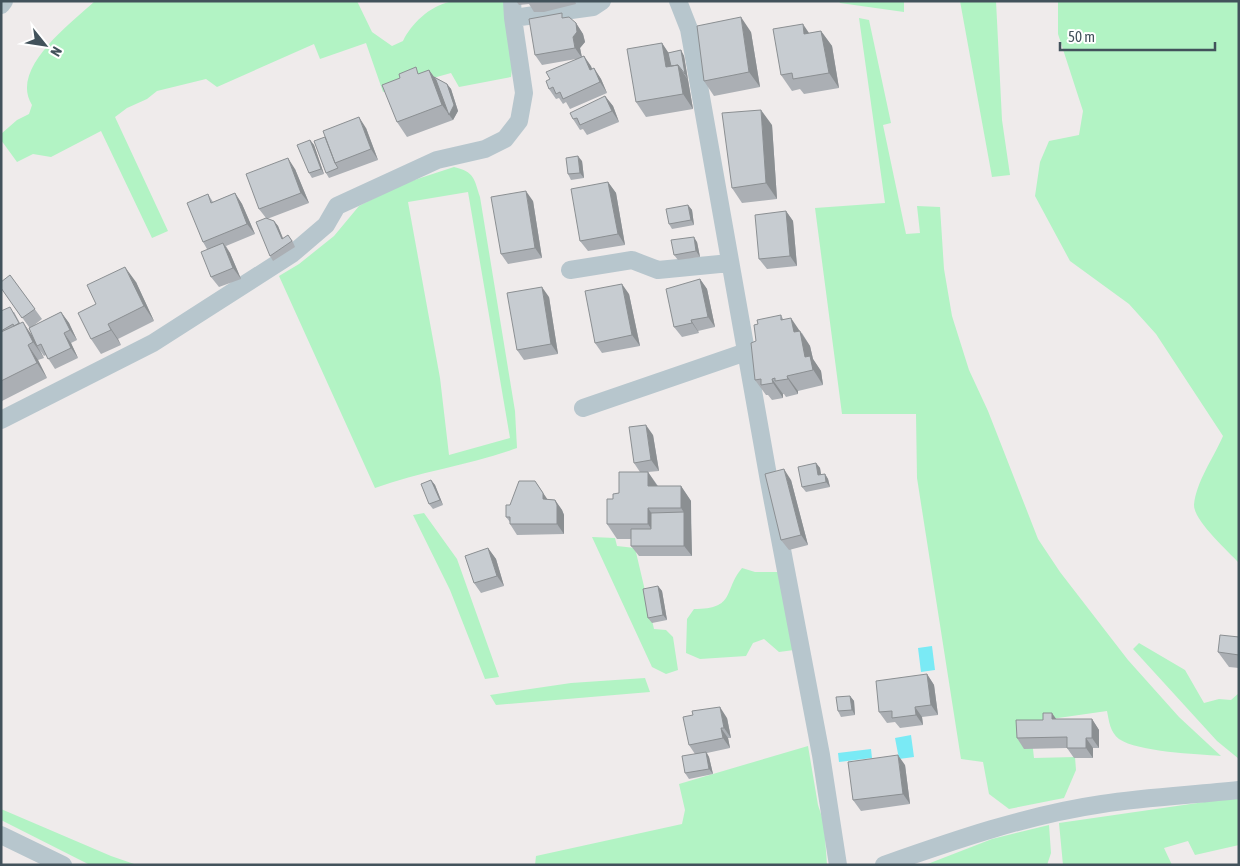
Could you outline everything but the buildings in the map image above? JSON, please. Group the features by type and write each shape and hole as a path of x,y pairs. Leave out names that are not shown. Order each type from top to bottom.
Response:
{"street":[{"path":"1,5 4,1"},
{"path":"1,420 153,343 292,254 326,225 337,206 437,160 485,150 505,138 518,121 524,93 512,9 593,7 602,1"},
{"path":"678,1 689,29 746,352 819,745 838,865"},
{"path":"570,270 632,260 658,270 730,263"},
{"path":"583,408 746,352"},
{"path":"884,865 949,842 1019,821 1101,804 1239,790"},
{"path":"1,835 63,865"}],"green space":[{"path":"95,1 357,1 372,32 392,46 403,41 416,22 435,7 442,4 462,1 504,1 512,69 511,77 459,87 451,73 383,92 366,43 320,59 314,44 217,87 206,79 157,91 147,99 127,108 115,117 168,231 152,238 101,131 51,157 33,154 17,162 1,140 1,134 17,120 29,114 32,105 27,91 29,77 35,62 58,34"},
{"path":"839,1 904,1 904,12 840,3"},
{"path":"960,1 996,1 1002,120 1010,175 992,177"},
{"path":"1058,1 1239,1 1239,563 1205,527 1195,512 1194,505 1198,487 1223,436 1156,334 1129,304 1070,261 1035,196 1040,162 1049,141 1079,135 1083,111 1058,34"},
{"path":"859,18 869,20 891,123 883,125 906,234 920,233 917,206 940,207 944,269 952,316 969,370 988,411 1038,539 1060,572 1128,660 1179,717 1221,756 1153,750 1128,743 1119,739 1114,733 1110,726 1107,711 1030,722 1034,758 1075,757 1076,770 1064,798 1009,809 989,794 983,762 961,759 917,478 916,414 842,414 815,208 885,203"},
{"path":"454,167 466,171 475,181 480,197 515,411 517,448 375,488 279,276 299,264 334,236 359,206 402,184","holes":["468,192 510,438 449,455 440,378 408,202"]},
{"path":"424,513 457,559 499,677 485,679 450,590 413,515"},
{"path":"592,537 615,538 617,546 635,548 654,629 666,630 673,637 678,670 666,674 652,667"},
{"path":"742,568 755,572 779,572 794,650 779,652 764,639 753,643 746,656 700,659 686,653 687,619 694,609 717,606 723,602"},
{"path":"1139,643 1185,670 1204,703 1219,699 1231,700 1239,693 1239,759 1217,741 1133,649"},
{"path":"645,678 650,692 496,705 490,695 571,683"},
{"path":"808,746 818,805 824,823 827,865 535,865 536,856 682,824 685,810 679,784"},
{"path":"1239,797 1239,845 1195,855 1188,841 1164,848 1172,865 1063,865 1059,823"},
{"path":"1,809 111,856 137,865 90,865 1,820"},
{"path":"1049,825 1051,853 1047,865 925,865 992,839"}],"water":[{"path":"932,646 935,670 921,672 918,648"},
{"path":"911,735 914,757 899,759 895,738"},
{"path":"871,749 872,758 839,762 838,753"}]}
